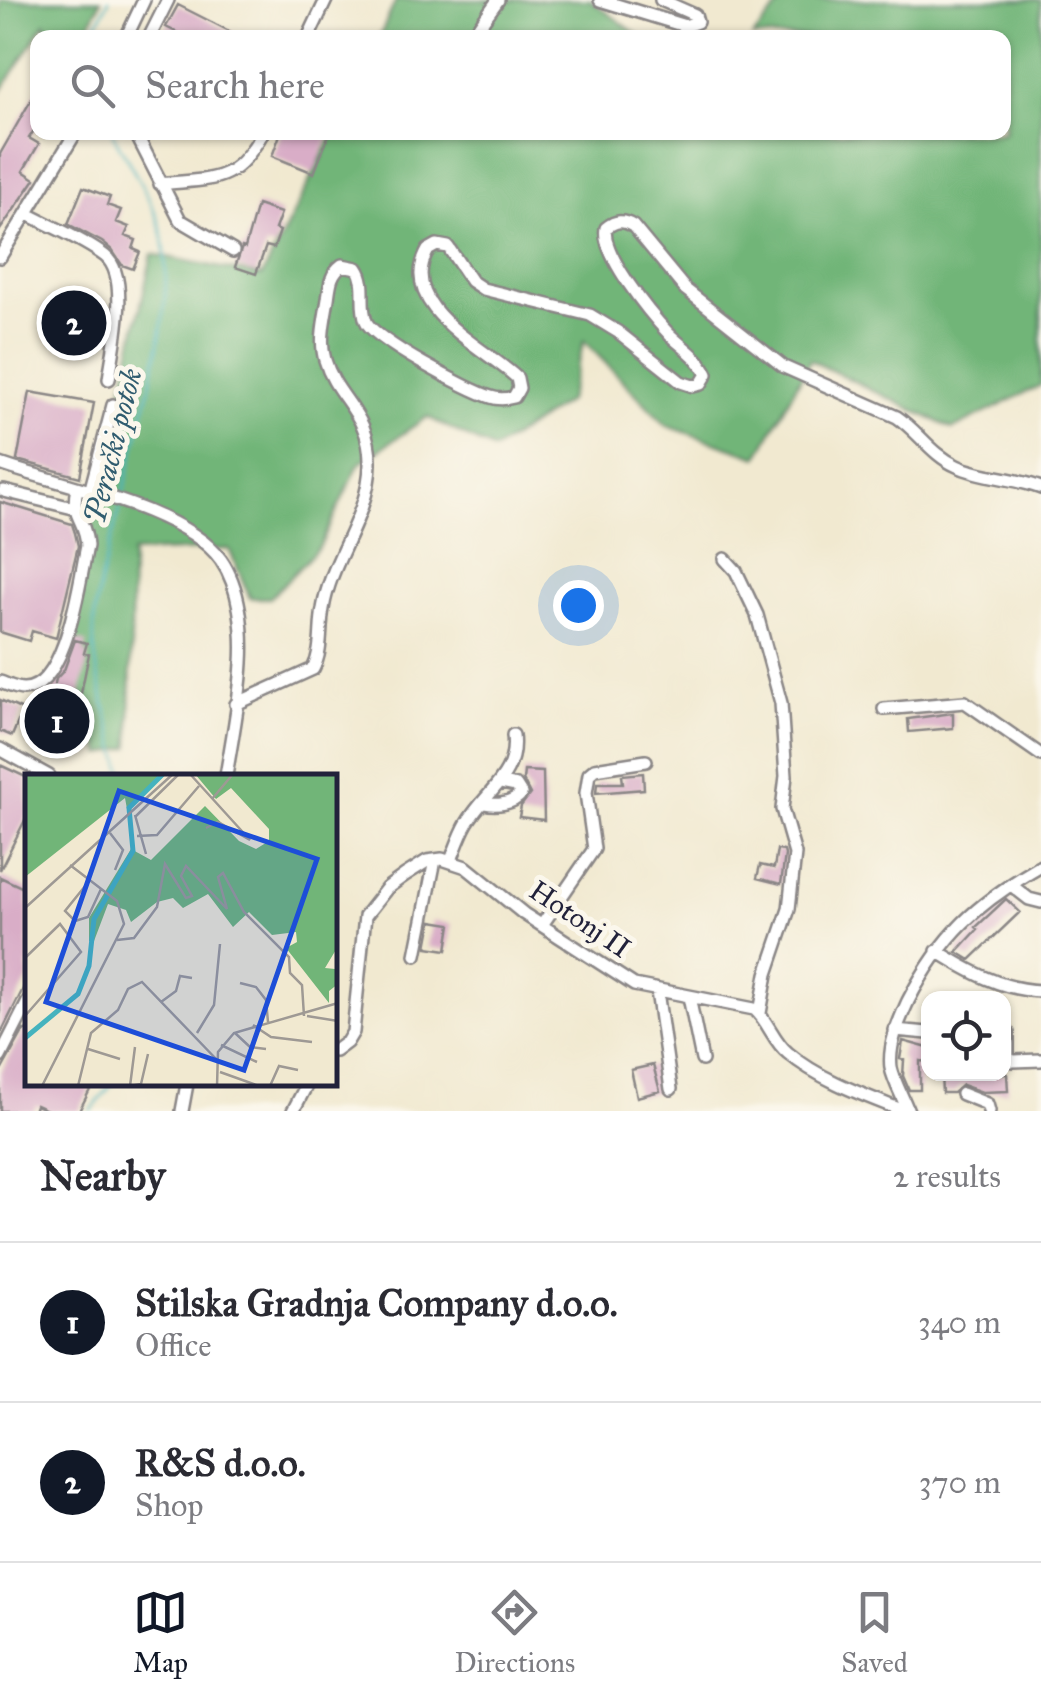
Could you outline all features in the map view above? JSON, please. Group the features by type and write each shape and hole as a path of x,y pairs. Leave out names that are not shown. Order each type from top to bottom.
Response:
{"street":[{"path":"130,30 144,0"},
{"path":"154,30 168,0"},
{"path":"312,30 326,0"},
{"path":"476,30 498,0"},
{"path":"600,0 686,26 697,22 694,15 661,0"},
{"path":"0,257 71,140"},
{"path":"139,140 180,220 232,251"},
{"path":"160,184 228,175 246,159 258,140"},
{"path":"28,214 107,257 116,272 119,293 109,379"},
{"path":"236,704 313,669 321,645 320,625 330,578 368,486 366,436 354,406 329,370 322,348 330,280 342,265 358,268 362,276 366,321 373,333 490,397 514,397 519,388 518,378 446,324 429,302 421,265 428,250 438,245 448,247 470,281 482,289 590,315 681,382 701,384 706,374 702,364 660,324 606,245 606,228 613,222 624,221 633,226 685,288 784,367 897,417 935,453 958,467 1041,488"},
{"path":"73,508 88,491 113,404"},
{"path":"0,682 23,689 46,678 64,646 87,546 87,536 73,508 2,490 6,466 150,513 207,544 232,579 240,618 242,662 226,774"},
{"path":"726,559 757,615 781,704 786,776 782,809 795,854 789,909 767,974 760,1013 768,1032 790,1055 826,1076 906,1111"},
{"path":"884,709 965,702 1041,755"},
{"path":"338,1050 353,1032 366,916 387,888 419,865 451,860 467,822 502,783 513,759 513,735"},
{"path":"0,749 45,774"},
{"path":"542,925 594,848 586,793 589,774 595,768 632,766 646,761"},
{"path":"484,803 503,804 521,794 516,786 502,783"},
{"path":"416,955 435,860"},
{"name":"Hotonj II","path":"451,860 634,984 760,1013"},
{"path":"906,1111 891,1067 896,1030 937,950 972,914 1041,866"},
{"path":"1012,885 1029,899 1041,902"},
{"path":"937,950 982,978 1041,991"},
{"path":"657,991 672,1088"},
{"path":"689,997 702,1060"},
{"path":"0,1057 25,1008"},
{"path":"896,1030 921,1032"},
{"path":"1011,1060 1041,1060"},
{"path":"182,1111 187,1086"},
{"path":"293,1111 305,1086"},
{"path":"962,1094 987,1104 989,1111"}],"green space":[{"path":"0,0 101,0 87,30 49,30 45,23 40,30 30,30 30,46 0,93"},
{"path":"396,0 590,0 631,30 383,30"},
{"path":"784,0 1041,0 1041,385 953,429 810,360 758,457 667,426 584,341 568,401 494,450 427,417 359,464 320,546 270,598 250,598 229,549 132,553 130,747 102,755 65,649 152,254 262,276 330,140 1011,140 1011,30 759,30"}],"building":[{"path":"178,5 227,30 172,30 166,27"},
{"path":"30,102 29,138 39,144 23,171 35,179 0,230 0,154"},
{"path":"278,140 327,140 314,173 272,156"},
{"path":"83,187 110,197 107,205 121,210 116,222 129,227 125,236 136,240 133,249 140,252 133,269 122,265 102,242 68,224"},
{"path":"257,205 281,213 274,248 266,246 256,274 235,267 242,247 245,248"},
{"path":"30,392 94,403 80,477 17,460"},
{"path":"0,502 72,524 78,546 56,638 32,631 29,641 0,632"},
{"path":"75,640 87,643 84,653 89,654 76,718 81,719 77,733 34,722 37,709 48,712 56,679 64,670"},
{"path":"0,700 23,710 12,736 0,731"},
{"path":"953,713 953,728 909,732 908,719"},
{"path":"0,765 25,777 25,820 0,870"},
{"path":"524,771 543,772 544,820 519,817 530,794 523,780"},
{"path":"643,773 644,789 596,793 597,783 623,783 622,775"},
{"path":"777,850 785,855 781,884 757,878 760,865 774,868"},
{"path":"0,877 25,889 25,985 0,1035"},
{"path":"1006,899 1020,912 970,960 957,952 976,927"},
{"path":"432,921 451,924 447,950 427,947"},
{"path":"24,1030 25,1086 92,1086 79,1111 49,1111 36,1105 34,1111 0,1111 0,1073"},
{"path":"903,1041 921,1046 920,1090 909,1090 903,1076 904,1060 900,1059"},
{"path":"653,1065 660,1091 637,1097 631,1070"},
{"path":"941,1081 1007,1081 1008,1091 982,1092 962,1085 953,1093 942,1093"}],"waterway":[{"name":"Perački potok","path":"94,30 109,0"},
{"name":"Perački potok","path":"116,140 157,217 166,259 156,362 123,494"},
{"name":"Perački potok","path":"120,507 98,593 94,646 102,695 123,774"},
{"name":"Perački potok","path":"91,1111 110,1086"}],"place":[{"name":"R&S d.o.o.","path":"74,323"},
{"name":"Stilska Gradnja Company d.o.o.","path":"57,721"}]}
